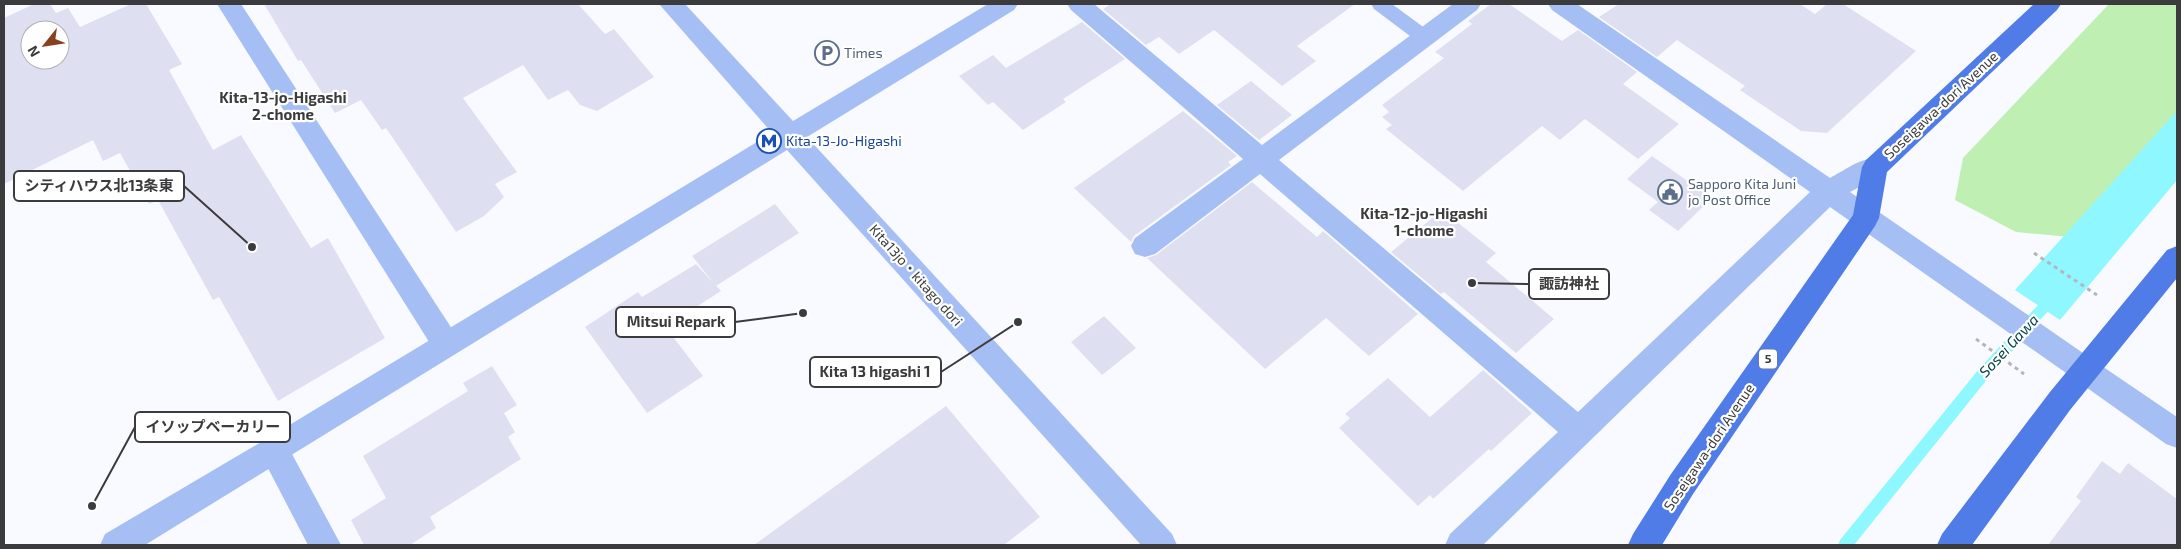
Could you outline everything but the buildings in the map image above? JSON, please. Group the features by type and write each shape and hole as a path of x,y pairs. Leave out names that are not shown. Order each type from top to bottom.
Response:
{"highway":[{"name":"Soseigawa-dori Avenue","path":"1644,545 1682,484 1866,218 1875,167 2049,4"},
{"path":"1953,545 2060,401 2177,258"}],"street":[{"path":"228,4 446,344"},
{"name":"Kita13jo・kitago dori","path":"671,4 1161,545"},
{"path":"116,545 274,451 446,344 1006,4"},
{"path":"1079,4 1579,431"},
{"path":"1145,246 1469,4"},
{"path":"1560,4 2177,434"},
{"path":"1461,545 1829,191 1875,167"},
{"path":"274,451 325,545"}],"lane":[{"path":"1380,4 1424,37"}],"path":[{"path":"2034,254 2097,295"},
{"path":"1970,335 2024,374"}],"green space":[{"path":"2109,4 2177,4 2177,135 2071,237 2016,232 1955,200 1963,158"}],"water":[{"path":"2177,111 2177,180 2060,320 2015,290"}],"waterway":[{"name":"Sosei Gawa","path":"1845,545 1984,373 2053,297"}],"place":[{"name":"Times","path":"827,53"},
{"name":"Kita-13-Jo-Higashi","path":"769,141"},
{"name":"Sapporo Kita Juni jo Post Office","path":"1670,192"},
{"name":"シティハウス北13条東","path":"252,247"},
{"name":"諏訪神社","path":"1472,283"},
{"name":"Mitsui Repark","path":"803,313"},
{"name":"Kita 13 higashi 1","path":"1018,322"},
{"name":"イソップベーカリー","path":"92,506"}],"district":[{"name":"Kita-13-jo-Higashi 2-chome","path":"283,106"},
{"name":"Kita-12-jo-Higashi 1-chome","path":"1424,222"}]}
